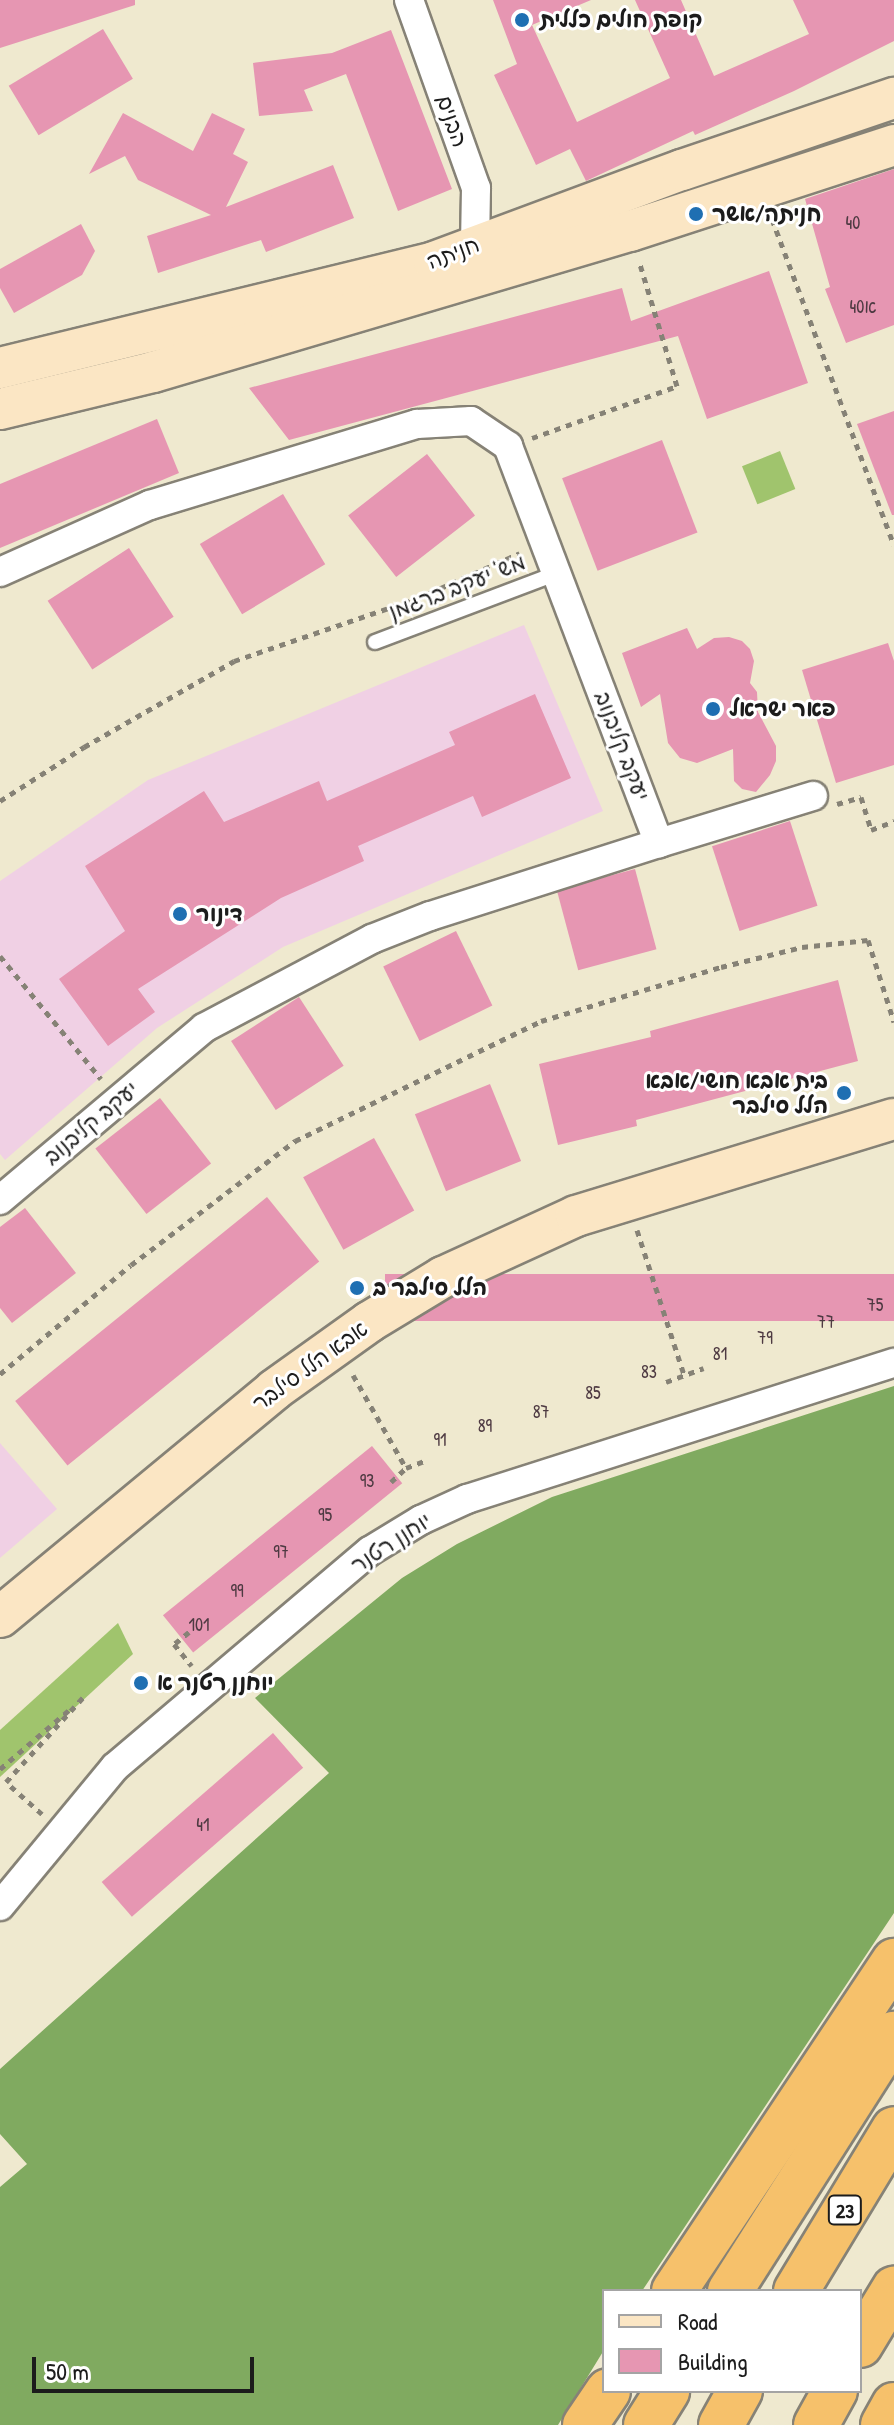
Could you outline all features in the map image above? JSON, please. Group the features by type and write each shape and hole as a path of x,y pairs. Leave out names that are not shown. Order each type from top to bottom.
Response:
{"highway":[{"path":"675,2289 894,1961"},
{"path":"731,2289 894,2034"},
{"name":"23","path":"797,2289 894,2129"},
{"path":"862,2342 894,2289"},
{"path":"585,2425 607,2393"},
{"path":"646,2425 666,2393"},
{"path":"721,2425 739,2393"},
{"path":"816,2425 834,2393"},
{"path":"883,2425 894,2405"}],"street":[{"name":"הבנים","path":"409,0 476,188 475,245"},
{"name":"חניתה","path":"0,368 434,262 894,98"},
{"name":"חניתה","path":"0,409 153,372 630,231 894,145"},
{"path":"0,572 150,505 417,424 471,421 508,446"},
{"name":"יעקב קליבנוב","path":"0,1200 204,1028 372,939 430,916 659,843 508,446"},
{"path":"659,843 826,800"},
{"name":"אבא הלל סילבר","path":"0,1617 274,1390 358,1330 443,1277 576,1216 894,1119"},
{"name":"יוחנן רטנר","path":"0,1906 115,1767 208,1685 370,1551 421,1520 467,1499 894,1363"}],"lane":[{"name":"מש' יעקב ברגמן","path":"375,642 555,574"}],"path":[{"path":"761,188 894,545"},
{"path":"508,446 677,386 630,231"},
{"path":"0,801 84,747 234,661 418,598 543,543"},
{"path":"826,800 861,797 871,830 894,821"},
{"path":"0,1374 131,1265 295,1141 541,1021 721,967 802,947 868,940 894,1022"},
{"path":"0,956 118,1100"},
{"path":"647,1261 684,1375"},
{"path":"666,1382 704,1368"},
{"path":"365,1395 406,1468"},
{"path":"391,1482 406,1468 427,1460"},
{"path":"189,1632 174,1644 208,1685"},
{"path":"0,1769 86,1694 0,1787"},
{"path":"6,1782 62,1832"}],"shaded area":[{"name":"דינור","path":"524,625 603,811 283,947 157,1028 5,1160 0,1154 0,881 148,780"},
{"path":"0,1443 57,1509 0,1558"}],"green space":[{"path":"780,451 795,489 757,504 742,466"},
{"path":"894,1386 894,1913 643,2289 602,2289 602,2353 558,2425 0,2425 0,2187 27,2164 0,2134 0,2069 329,1773 255,1698 402,1578 457,1544 552,1497"},
{"path":"118,1623 133,1654 0,1777 0,1730"}],"building":[{"path":"0,0 135,0 135,5 0,48"},
{"path":"493,0 591,0 532,25 577,122 670,78 635,0 681,0 714,76 809,34 793,0 894,0 894,41 794,91 695,135 693,131 586,181 570,149 536,165 494,75 517,64"},
{"path":"103,29 133,79 39,135 9,86"},
{"path":"391,30 452,189 398,211 346,74 304,90 313,111 259,116 253,63 332,53"},
{"path":"123,113 193,151 212,113 245,129 233,154 248,162 226,207 333,165 354,218 266,252 261,240 158,273 147,236 211,215 138,180 125,156 89,174"},
{"path":"894,169 894,325 846,343 825,289 830,287 805,199"},
{"path":"81,224 95,251 82,275 14,313 0,288 0,269"},
{"path":"769,271 808,383 707,419 678,336 289,440 249,388 622,288 631,321"},
{"path":"894,411 894,515 892,515 857,424"},
{"path":"157,419 179,473 0,548 0,484"},
{"path":"662,440 697,532 598,571 562,478"},
{"path":"427,454 475,515 396,577 348,516"},
{"path":"283,494 325,564 242,614 200,544"},
{"path":"129,548 174,617 92,670 48,601"},
{"name":"פאר ישראל","path":"687,628 697,649 714,638 729,637 742,641 750,649 754,661 750,683 757,692 758,712 776,746 776,761 770,775 756,792 742,789 734,781 733,749 697,763 680,758 668,743 660,694 641,707 622,653"},
{"path":"888,643 894,661 894,765 836,783 802,670"},
{"path":"535,694 571,778 482,817 473,796 358,846 364,861 281,898 138,989 155,1012 108,1046 59,979 125,931 85,866 204,791 224,822 319,781 327,801 455,745 449,732"},
{"path":"790,821 818,906 740,931 712,846"},
{"path":"635,869 656,949 578,970 557,890"},
{"path":"456,931 492,1006 420,1041 383,967"},
{"path":"838,980 858,1061 636,1120 637,1126 558,1145 539,1064 651,1037 650,1031"},
{"path":"299,997 344,1066 276,1110 231,1041"},
{"path":"490,1084 521,1161 446,1191 415,1114"},
{"path":"160,1098 211,1163 146,1214 95,1148"},
{"path":"374,1138 414,1211 343,1250 303,1177"},
{"path":"267,1197 319,1262 67,1465 15,1401"},
{"path":"25,1208 76,1273 12,1323 0,1308 0,1227"},
{"path":"385,1274 894,1274 894,1321 385,1321"},
{"path":"372,1446 402,1483 193,1653 163,1615"},
{"path":"273,1733 303,1768 132,1917 102,1882"}],"place":[{"name":"קופת חולים כללית","path":"522,20"},
{"name":"חניתה/אשר","path":"696,214"},
{"name":"פאר ישראל","path":"713,709"},
{"name":"דינור","path":"180,914"},
{"name":"בית אבא חושי/אבא הלל סילבר","path":"844,1093"},
{"name":"הלל סילבר ב","path":"357,1288"},
{"name":"יוחנן רטנר א","path":"141,1683"}]}
